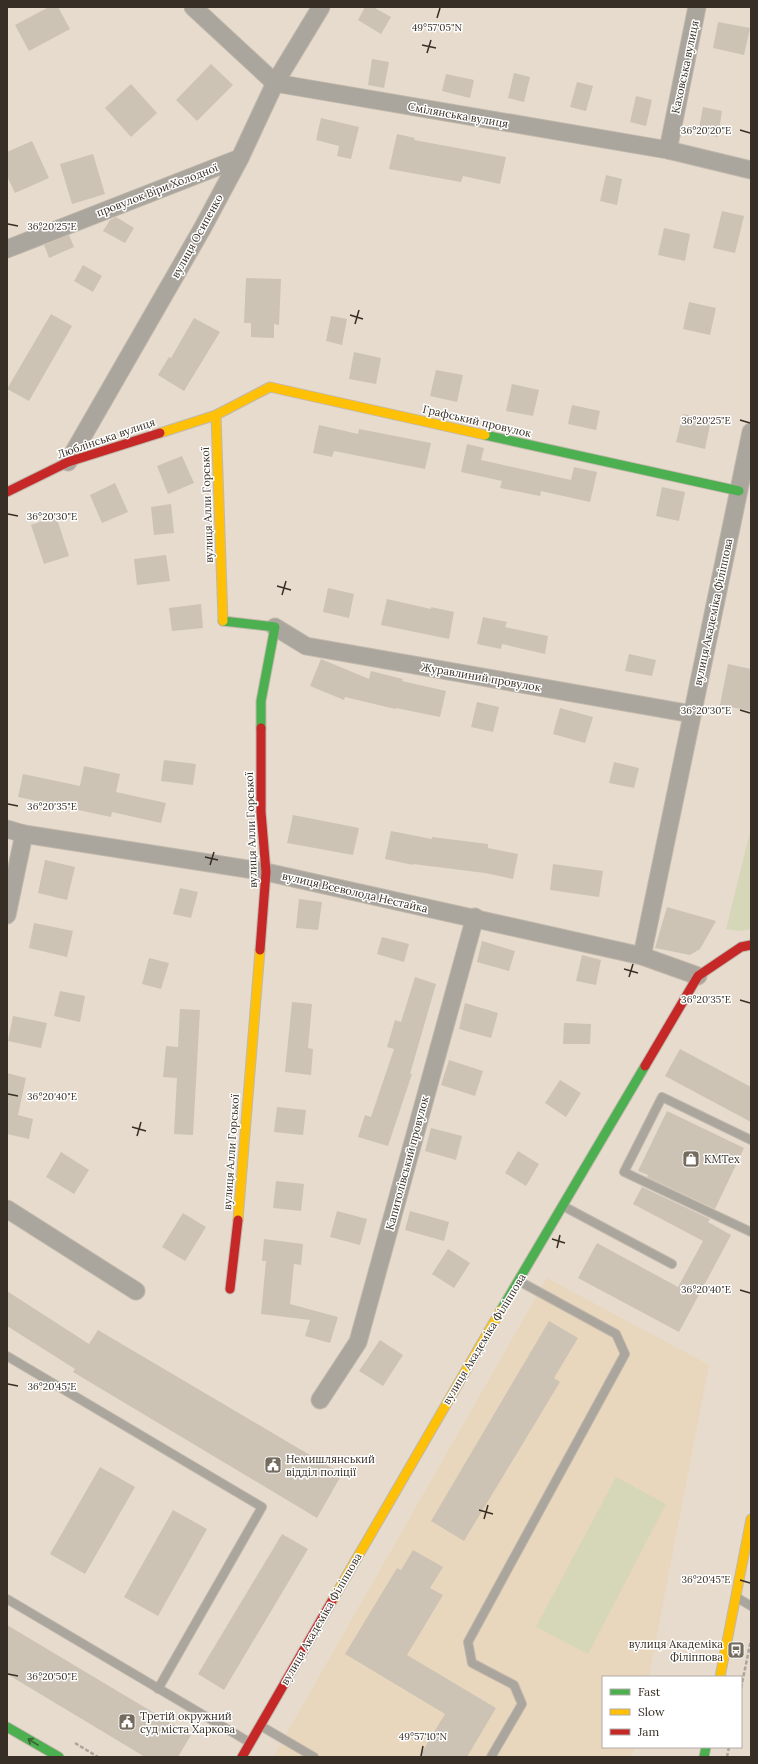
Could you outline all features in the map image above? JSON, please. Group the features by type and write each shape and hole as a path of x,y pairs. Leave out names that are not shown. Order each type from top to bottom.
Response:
{"street":[{"path":"192,7 275,83"},
{"name":"вулиця Осипенко","path":"68,462 202,229 240,158 275,83 321,7"},
{"name":"Каховська вулиця","path":"668,150 698,7"},
{"name":"Смілянська вулиця","path":"275,83 668,150 751,170"},
{"name":"провулок Віри Холодної","path":"7,248 240,158"},
{"name":"Графський провулок","path":"216,415 270,387 738,491"},
{"name":"Люблінська вулиця","path":"7,492 68,462 216,415"},
{"name":"вулиця Алли Горської","path":"216,415 223,621 275,627 261,702 262,812 266,872 265,900 255,999 236,1243 230,1289"},
{"name":"вулиця Академіка Філіппова","path":"642,956 751,432"},
{"name":"Журавлиний провулок","path":"275,627 306,646 692,714"},
{"name":"вулиця Всеволода Нестайка","path":"7,828 24,834 266,872 475,917 642,956 698,976"},
{"path":"7,915 24,834"},
{"name":"Капитолівський провулок","path":"320,1400 358,1342 475,917"},
{"name":"вулиця Академіка Філіппова","path":"242,1757 250,1743 256,1723 698,976 741,947 751,945"},
{"path":"7,1210 136,1291"},
{"path":"720,1676 751,1519"},
{"path":"7,1727 58,1757"}],"lane":[{"path":"751,1140 662,1097 624,1172 751,1232"},
{"path":"562,1206 672,1264"},
{"path":"491,1757 522,1704 514,1685 472,1663 468,1642 625,1354 616,1334 518,1280"},
{"path":"7,1356 262,1507 158,1689"},
{"path":"736,1597 751,1606"},
{"path":"7,1599 250,1743"},
{"path":"256,1723 314,1757"}],"path":[{"path":"742,1683 751,1640"}],"shaded area":[{"path":"547,1278 709,1365 649,1676 602,1676 602,1748 635,1748 631,1757 273,1757"}],"green space":[{"path":"751,828 751,929 740,931 726,929"},
{"path":"616,1477 666,1504 588,1654 536,1627"}],"building":[{"path":"49,7 58,7 70,29 29,51 15,25"},
{"path":"365,7 373,7 391,17 381,34 358,20"},
{"path":"718,22 750,28 744,55 713,48"},
{"path":"372,59 389,62 384,88 368,85"},
{"path":"211,64 233,85 197,121 176,100"},
{"path":"514,73 530,77 524,102 508,98"},
{"path":"446,74 474,80 470,98 442,91"},
{"path":"577,82 593,86 586,111 570,107"},
{"path":"131,84 157,113 131,137 105,108"},
{"path":"636,96 652,100 646,126 630,122"},
{"path":"703,107 722,111 718,137 698,133"},
{"path":"321,118 359,127 351,159 337,156 339,146 316,140"},
{"path":"397,134 415,138 414,140 506,157 500,184 463,176 461,182 389,169"},
{"path":"32,141 49,178 15,193 7,176 7,152"},
{"path":"93,154 105,194 72,204 60,164"},
{"path":"606,175 622,179 617,205 600,201"},
{"path":"722,211 744,216 735,253 713,248"},
{"path":"116,217 134,228 125,243 103,231 110,220"},
{"path":"664,228 690,234 685,261 658,255"},
{"path":"69,235 74,247 49,258 44,245"},
{"path":"83,265 102,276 93,292 74,281"},
{"path":"246,278 281,279 279,325 274,324 274,338 251,337 251,323 244,323"},
{"path":"689,302 716,308 710,335 683,329"},
{"path":"51,314 72,326 29,401 7,389"},
{"path":"331,316 347,319 342,345 326,341"},
{"path":"194,318 220,332 184,391 158,375 169,357 171,358"},
{"path":"354,352 381,358 376,384 349,379"},
{"path":"436,370 463,375 457,402 430,396"},
{"path":"512,384 539,390 533,416 506,411"},
{"path":"572,405 600,411 596,430 568,424"},
{"path":"683,414 711,420 705,449 676,442"},
{"path":"319,425 358,434 359,429 431,443 425,469 334,451 332,457 313,453"},
{"path":"467,444 484,448 481,460 571,480 574,467 597,472 590,502 541,491 540,496 500,488 502,481 461,472"},
{"path":"182,456 194,483 168,494 157,466"},
{"path":"115,483 128,512 102,523 90,495"},
{"path":"662,487 685,492 679,521 656,516"},
{"path":"171,504 174,533 154,535 151,507"},
{"path":"56,516 69,556 44,564 31,525"},
{"path":"166,555 170,581 137,585 134,559"},
{"path":"328,588 354,594 349,618 323,612"},
{"path":"387,599 431,609 431,607 454,612 449,639 381,625"},
{"path":"201,604 203,628 172,631 169,608"},
{"path":"483,617 507,622 505,627 548,636 545,654 502,644 501,649 477,644"},
{"path":"629,654 656,660 652,676 625,671"},
{"path":"321,659 369,679 371,671 403,679 402,681 446,691 440,717 395,709 345,697 344,700 310,686"},
{"path":"728,664 751,669 751,711 720,705"},
{"path":"477,702 499,707 493,732 471,727"},
{"path":"560,708 593,717 585,743 553,734"},
{"path":"164,760 196,764 193,785 161,781"},
{"path":"614,762 639,768 634,788 609,783"},
{"path":"84,766 120,774 116,792 166,803 161,823 112,812 111,817 18,797 23,774 80,786"},
{"path":"293,815 359,828 353,855 287,843"},
{"path":"391,831 432,839 432,837 488,844 488,848 518,854 513,879 485,873 413,865 385,859"},
{"path":"45,860 75,867 67,900 38,893"},
{"path":"553,864 603,871 599,897 550,890"},
{"path":"180,888 198,892 191,918 173,914"},
{"path":"299,899 322,902 318,930 296,928"},
{"path":"667,907 716,921 700,949 690,955 655,948"},
{"path":"34,923 73,931 67,957 29,948"},
{"path":"382,937 409,944 404,962 377,954"},
{"path":"482,941 515,951 509,971 477,962"},
{"path":"582,955 601,960 596,985 576,981"},
{"path":"149,958 169,963 161,989 142,984"},
{"path":"415,977 436,984 410,1074 412,1074 388,1146 358,1137 365,1115 371,1117 394,1049 387,1047 395,1020 401,1022"},
{"path":"60,991 85,996 80,1022 54,1016"},
{"path":"292,1002 312,1004 308,1048 313,1049 311,1075 285,1072"},
{"path":"465,1003 498,1013 491,1038 459,1029"},
{"path":"180,1009 200,1010 193,1135 174,1134 177,1078 163,1077 166,1046 178,1047"},
{"path":"13,1016 47,1023 41,1048 8,1041"},
{"path":"564,1023 591,1024 590,1044 563,1044"},
{"path":"680,1049 751,1087 751,1122 665,1076"},
{"path":"449,1060 483,1071 475,1096 441,1085"},
{"path":"7,1073 26,1078 18,1115 33,1119 29,1139 7,1134"},
{"path":"560,1080 581,1093 566,1117 545,1103"},
{"path":"277,1107 306,1110 303,1135 274,1132"},
{"name":"KMTex","path":"667,1111 744,1148 715,1209 647,1177 648,1175 638,1171"},
{"path":"431,1128 462,1136 456,1160 425,1151"},
{"path":"518,1151 539,1164 526,1186 505,1173"},
{"path":"61,1152 89,1170 74,1194 46,1177"},
{"path":"276,1181 304,1184 301,1211 273,1208"},
{"path":"642,1187 710,1219 708,1222 731,1235 679,1332 578,1278 597,1243 678,1287 703,1241 633,1204"},
{"path":"337,1211 367,1219 360,1245 330,1237"},
{"path":"410,1211 449,1222 444,1241 405,1230"},
{"path":"183,1213 206,1227 185,1261 162,1247"},
{"path":"264,1239 303,1244 301,1265 294,1264 290,1304 338,1317 330,1343 305,1336 310,1320 261,1314 266,1261 262,1261"},
{"path":"448,1249 470,1263 454,1288 432,1274"},
{"path":"7,1291 89,1344 98,1330 342,1474 317,1518 73,1372 75,1369 7,1326"},
{"path":"549,1321 578,1338 554,1378 560,1382 464,1541 431,1521"},
{"path":"380,1340 403,1355 383,1386 359,1371"},
{"path":"100,1467 135,1487 85,1574 50,1554"},
{"path":"173,1510 207,1529 158,1616 124,1597"},
{"path":"282,1534 308,1549 224,1690 198,1674"},
{"path":"413,1550 443,1567 430,1588 443,1595 407,1655 496,1708 467,1757 419,1757 445,1714 345,1654 397,1568 401,1570"},
{"name":"Третій окружний суд міста Харкова","path":"7,1625 191,1735 178,1757 145,1757 7,1674"}],"traffic: fast":[{"path":"485,435 739,491"},
{"path":"223,621 275,627 261,701 261,728"},
{"path":"501,1310 645,1066"},
{"path":"7,1727 59,1757"},
{"path":"704,1757 706,1748"}],"traffic: slow":[{"path":"160,433 216,415 270,387 485,435"},
{"path":"216,415 223,621"},
{"path":"238,1220 260,950"},
{"path":"332,1601 501,1310"},
{"path":"720,1676 751,1519"}],"traffic: jam":[{"path":"7,492 68,462 160,433"},
{"path":"260,950 266,872 261,812 261,728"},
{"path":"645,1066 698,976 741,947 751,945"},
{"path":"230,1289 238,1220"},
{"path":"242,1757 332,1601"}],"place":[{"name":"KMTex","path":"691,1159"},
{"name":"Немишлянський відділ поліції","path":"273,1465"},
{"name":"вулиця Академіка Філіппова","path":"736,1650"},
{"name":"Третій окружний суд міста Харкова","path":"127,1722"}]}
